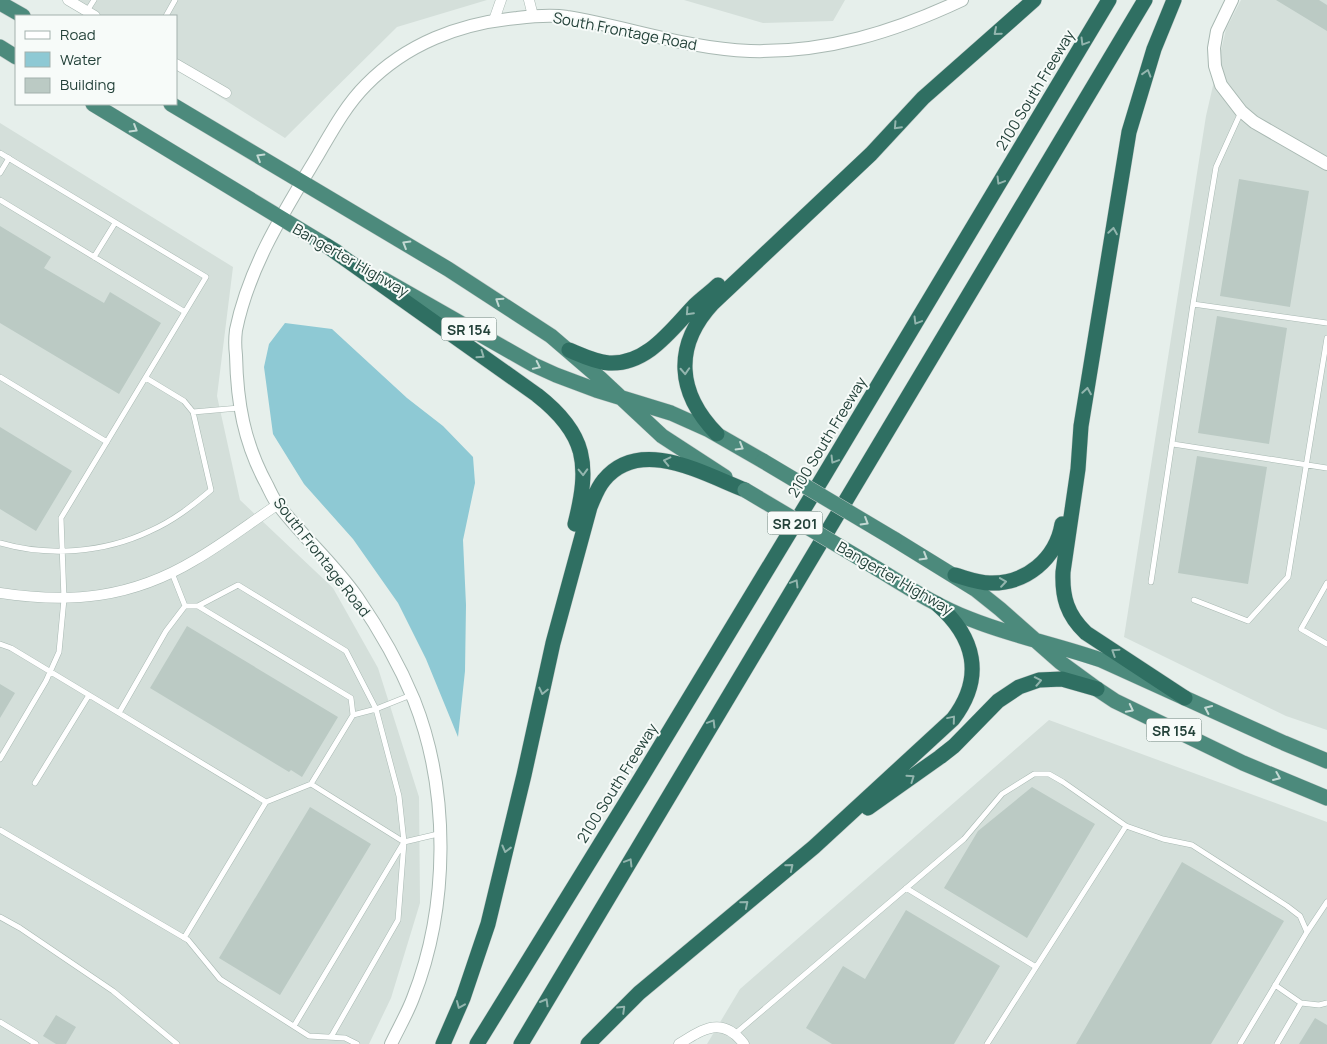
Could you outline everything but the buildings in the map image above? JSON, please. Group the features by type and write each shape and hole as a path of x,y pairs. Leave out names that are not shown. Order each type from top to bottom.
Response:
{"highway":[{"path":"717,434 696,408 685,380 686,350 695,326 713,303 871,154 923,98 1034,0"},
{"name":"2100 South Freeway","path":"477,1044 812,496 1109,0"},
{"name":"SR 201","path":"521,1044 1145,0"},
{"path":"955,575 983,583 1004,582 1029,573 1049,555 1060,533 1071,468 1081,426 1129,132 1154,49 1174,0"},
{"path":"0,3 21,15"},
{"path":"0,47 15,56"},
{"name":"Bangerter Highway","path":"95,105 327,246 513,354 556,375 671,413 717,434 955,575 990,601 1060,662 1096,689 1129,708 1243,763 1327,798"},
{"name":"Bangerter Highway","path":"172,105 480,289 569,350 666,439 745,490 937,604 989,626 1101,660 1275,740 1327,761"},
{"path":"569,350 608,363 628,360 647,352 656,346 697,304 871,154"},
{"path":"327,246 537,395 553,408 568,425 581,452 583,486 553,612 553,643"},
{"path":"1081,426 1078,469 1063,572 1065,604 1072,618 1086,632 1185,698"},
{"path":"443,1044 463,998 488,924 553,643 590,507 598,489 604,479 614,471 636,460 651,458 674,462 745,490"},
{"path":"588,1044 639,993 814,847 948,725 958,713 966,699 971,684 972,670 968,643 956,622 937,604"},
{"path":"814,847 940,757 954,746 998,701 1018,687 1039,680 1062,679 1096,689"}],"street":[{"path":"68,0 91,14"},
{"path":"494,20 500,0"},
{"path":"529,0 534,16"},
{"name":"South Frontage Road","path":"391,1044 413,997 429,946 439,885 441,833 433,763 411,694 386,642 354,593 278,505 254,461 239,408 235,334 248,290 280,218 341,117 364,87 389,64 416,47 450,31 494,20 534,16 563,16 671,40 713,47 749,50 815,48 869,37 922,19 962,0"},
{"path":"1232,0 1217,31 1214,48 1215,66 1221,85 1241,111 1254,122 1327,164"},
{"path":"178,65 226,93"},
{"path":"0,593 64,599 96,597 133,588 172,573 196,560 278,505"},
{"path":"680,1044 700,1030 712,1027 724,1028 736,1033 744,1044"}],"lane":[{"path":"91,14 94,0"},
{"path":"167,15 175,0"},
{"path":"1151,582 1216,166 1241,111"},
{"path":"0,153 206,277 61,518 64,599 59,652 50,673 0,759"},
{"path":"0,173 9,158"},
{"path":"0,200 185,312"},
{"path":"94,257 115,222"},
{"path":"1194,304 1327,323"},
{"path":"1194,600 1248,622 1288,577 1327,338"},
{"path":"0,377 107,442"},
{"path":"0,543 17,548 62,552 108,546 150,532 185,511 210,490 192,412 184,401 146,378"},
{"path":"192,412 239,408"},
{"path":"1173,444 1327,468"},
{"path":"172,573 185,606"},
{"path":"1327,583 1301,629 1327,644"},
{"path":"185,606 198,606 238,585 346,651 376,709 399,796 404,842 398,920 331,1037"},
{"path":"1320,594 1327,598"},
{"path":"119,713 166,631 185,606"},
{"path":"184,938 266,802 311,784 352,715 351,698 198,606"},
{"path":"0,644 11,648 266,802"},
{"path":"352,715 376,709 411,694"},
{"path":"35,784 88,695"},
{"path":"736,1033 964,839 1002,794 1034,774 1048,774 1063,782 1126,826 1192,845 1287,906 1300,916 1307,932"},
{"path":"311,784 404,842"},
{"path":"987,1044 1126,826"},
{"path":"0,830 188,940 220,979 309,1036 345,1038 357,1044"},
{"path":"294,1026 404,842 441,833"},
{"path":"906,888 1036,967"},
{"path":"1240,1044 1327,902"},
{"path":"0,917 20,928 113,991 177,1044"},
{"path":"1275,985 1301,1002 1319,1005 1327,1003"},
{"path":"1277,1044 1301,1002"},
{"path":"0,1022 36,1044"}],"shaded area":[{"path":"66,0 487,0 397,27 285,138 178,70 178,15 90,15"},
{"path":"684,0 845,0 833,21 763,23"},
{"path":"1241,0 1327,0 1327,730 1286,716 1124,637 1206,116 1226,29"},
{"path":"0,123 233,267 217,396 240,500 333,588 378,668 419,797 420,903 391,998 369,1044 0,1044"},
{"path":"1049,720 1327,822 1327,1044 707,1044 740,989"}],"water":[{"path":"285,323 332,329 407,398 443,426 473,457 475,483 463,540 466,605 465,671 458,737 426,659 398,603 353,539 304,484 273,434 264,367 269,344"}]}
